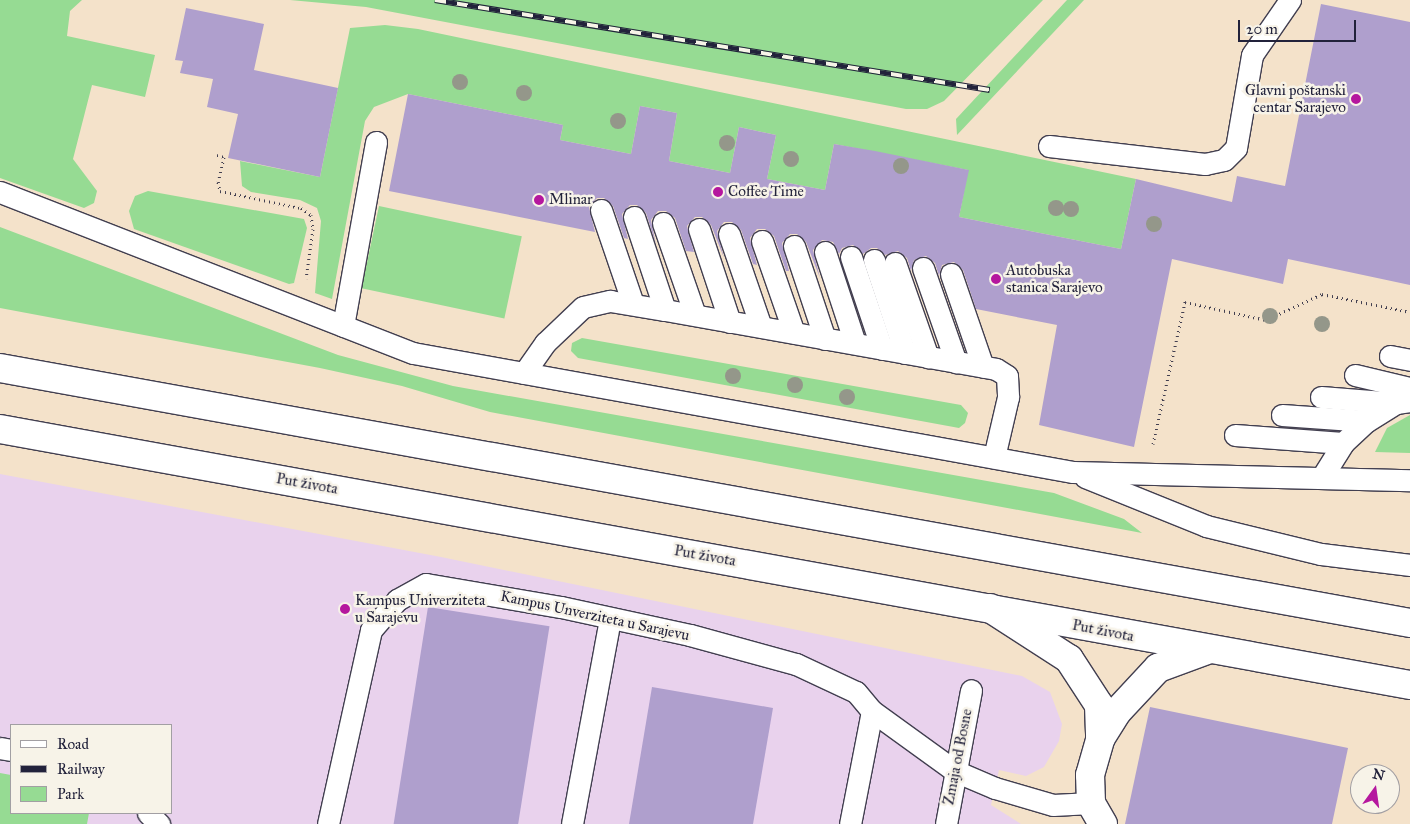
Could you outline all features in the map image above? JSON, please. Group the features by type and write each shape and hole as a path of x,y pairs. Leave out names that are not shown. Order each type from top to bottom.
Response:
{"street":[{"path":"0,368 1410,623"},
{"name":"Put života","path":"0,428 987,606 1206,650 1410,685"},
{"path":"987,606 1069,659 1099,705 1100,739"},
{"path":"1097,814 1090,775 1100,739 1116,713 1158,668 1206,650"}],"lane":[{"path":"1049,146 1205,164 1224,160 1236,148 1252,55 1290,0"},
{"path":"343,326 376,142"},
{"path":"0,192 413,353 994,456 1073,472 1410,480"},
{"path":"601,210 633,304"},
{"path":"634,217 665,310"},
{"path":"663,222 695,315"},
{"path":"699,229 730,322"},
{"path":"729,234 761,327"},
{"path":"762,241 794,333"},
{"path":"794,246 825,339"},
{"path":"825,252 855,344"},
{"path":"851,257 882,349"},
{"path":"874,260 905,353"},
{"path":"895,263 928,357"},
{"path":"923,268 956,362"},
{"path":"951,274 983,367"},
{"path":"524,373 546,343 582,307 596,302 633,304 983,367 1008,376 1008,397 994,456"},
{"path":"1355,375 1405,397"},
{"path":"1321,396 1405,397"},
{"path":"1322,477 1343,443 1367,422 1405,397"},
{"path":"1282,415 1367,422"},
{"path":"1236,435 1343,443"},
{"path":"1073,472 1206,526 1321,554 1410,566"},
{"name":"Kampus Unverziteta u Sarajevu","path":"328,824 372,630 397,600 426,584 610,618 690,635 796,664 856,692 872,711 955,771 995,788 1053,805 1097,814"},
{"path":"572,824 610,618"},
{"name":"Zmaja od Bosne","path":"946,824 971,690"},
{"path":"850,824 872,711"},
{"path":"149,814 159,824"}],"path":[{"path":"217,155 224,157 218,182 220,191 300,208 312,215 312,238 299,309"},
{"path":"1152,449 1185,302 1266,320 1322,294 1410,312"}],"shaded area":[{"name":"Kampus Univerziteta u Sarajevu","path":"0,474 441,557 1022,676 1050,692 1062,724 1059,741 1044,767 1026,776 999,770 991,805 1021,824 0,824"}],"green space":[{"path":"0,0 82,0 70,11 67,36 155,55 145,97 92,85 73,159 97,191 94,203 84,208 0,178"},
{"path":"290,0 1043,0 944,101 927,109 906,109 366,7"},
{"path":"1067,0 1084,0 957,135 956,119"},
{"path":"385,25 418,29 1136,179 1121,249 959,217 968,170 834,144 825,190 767,179 776,135 739,127 730,173 669,161 677,113 640,106 631,154 560,140 563,125 408,94 374,107 365,121 332,299 315,293 321,221 317,208 300,200 251,192 242,186 240,161 320,177 350,28"},
{"path":"148,191 304,219 307,228 294,283 289,284 134,229 129,211 135,196"},
{"path":"379,206 522,236 504,319 362,288"},
{"path":"0,227 338,355 453,386 1054,493 1124,519 1142,533 490,412 402,386 320,368 0,308"},
{"path":"582,338 961,405 968,413 965,423 959,428 578,358 571,351 572,343"},
{"path":"1410,415 1410,453 1375,452 1387,428"},
{"path":"0,773 10,775 10,814 89,814 87,824 0,824"}],"building":[{"name":"Autobuska stanica Sarajevo","path":"1321,4 1410,22 1410,285 1288,259 1283,284 1172,259 1134,447 1039,425 1057,325 976,309 963,270 954,262 942,265 939,276 935,263 926,256 914,260 911,271 907,258 898,251 885,255 877,248 871,248 863,254 853,245 842,248 839,254 833,242 822,240 813,250 820,278 806,242 797,234 790,234 782,243 789,271 786,271 774,236 765,229 757,229 750,238 757,265 753,264 741,230 732,222 724,222 717,231 724,258 711,225 702,217 695,217 687,226 694,252 686,251 675,218 666,211 658,211 651,220 656,245 646,213 637,205 630,205 622,214 628,239 624,238 613,206 604,198 597,198 589,207 595,232 389,191 408,94 563,125 560,140 631,154 640,106 677,113 669,161 730,173 739,127 776,135 767,179 825,190 834,144 875,151 969,170 959,217 1121,249 1136,179 1232,202 1237,176 1285,186"},
{"path":"186,8 264,24 254,70 338,88 320,177 228,158 238,114 207,107 213,79 180,73 183,61 175,60"},
{"path":"428,607 549,626 518,824 394,824"},
{"path":"652,687 773,708 753,824 629,824"},
{"path":"1150,707 1348,748 1332,824 1125,824"}],"railway":[{"path":"435,0 990,90"}],"place":[{"name":"Glavni poštanski centar Sarajevo","path":"1356,99"},
{"name":"Coffee Time","path":"718,192"},
{"name":"Mlinar","path":"539,200"},
{"name":"Autobuska stanica Sarajevo","path":"996,279"},
{"name":"Kampus Univerziteta u Sarajevu","path":"345,609"}]}
